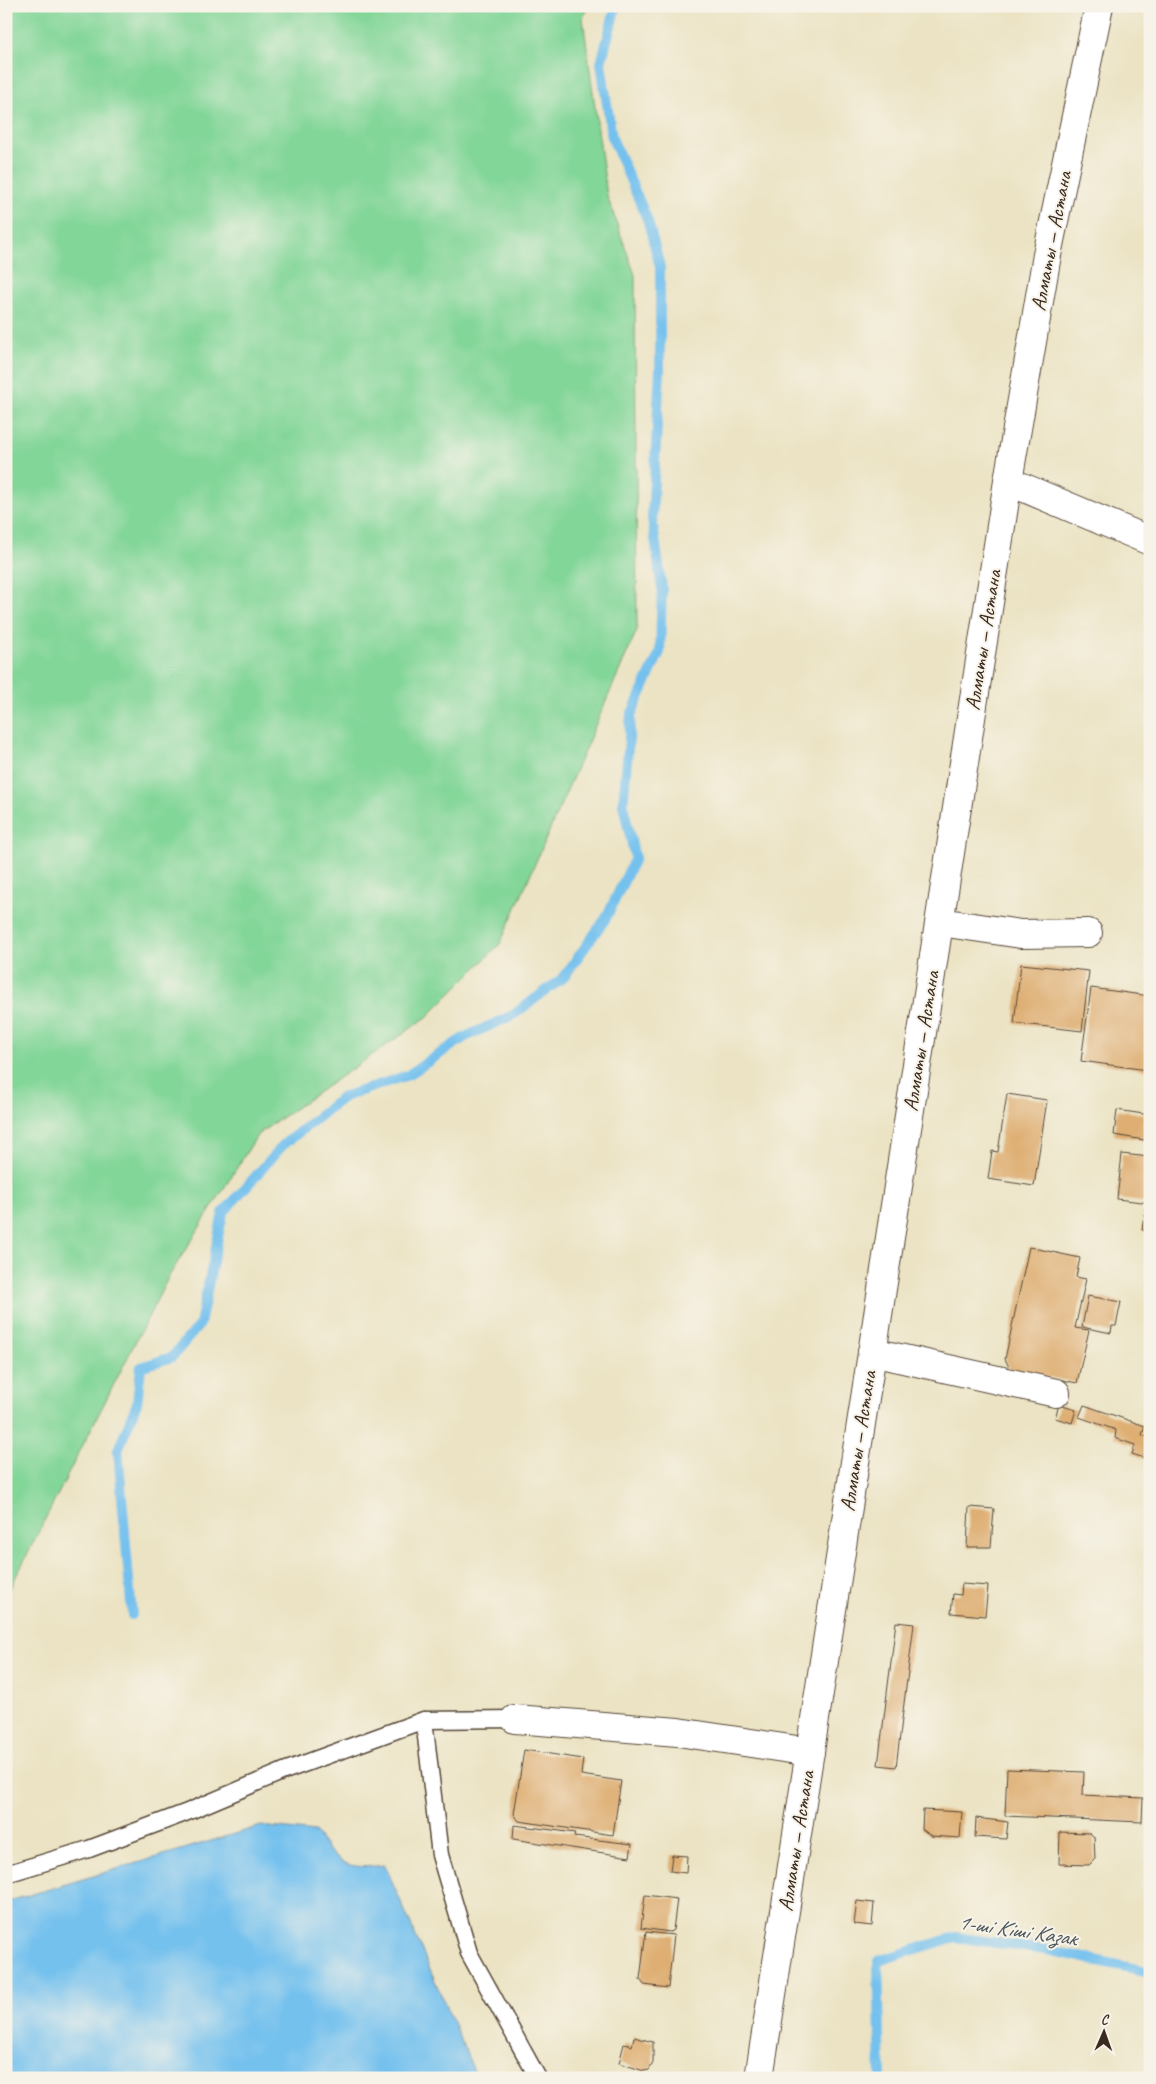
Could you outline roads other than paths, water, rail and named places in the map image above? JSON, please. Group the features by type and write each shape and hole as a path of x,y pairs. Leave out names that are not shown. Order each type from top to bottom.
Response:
{"main road":[{"name":"Алматы — Астана","path":"759,2078 1008,481 1047,255 1099,6"},
{"path":"1008,481 1150,542"},
{"path":"940,922 1021,934 1088,933"},
{"path":"872,1352 1056,1393"},
{"path":"515,1719 678,1732 810,1752"}],"lane":[{"path":"6,1874 89,1849 185,1813 284,1772 424,1720 515,1719"},
{"path":"424,1720 440,1855 469,1953 538,2078"}],"water":[{"path":"261,1826 315,1832 330,1851 344,1862 360,1866 385,1865 477,2078 6,2078 6,1902"}],"waterway":[{"path":"132,1615 118,1450 137,1403 141,1367 172,1357 200,1324 223,1213 283,1145 343,1097 408,1075 465,1037 513,1015 563,978 606,918 635,858 623,805 631,715 660,652 662,588 652,518 660,370 660,267 648,221 612,138 601,63 616,6"},
{"name":"1-ші Кіші Казак","path":"881,2078 878,1961 955,1937 1052,1951 1150,1972"}]}
